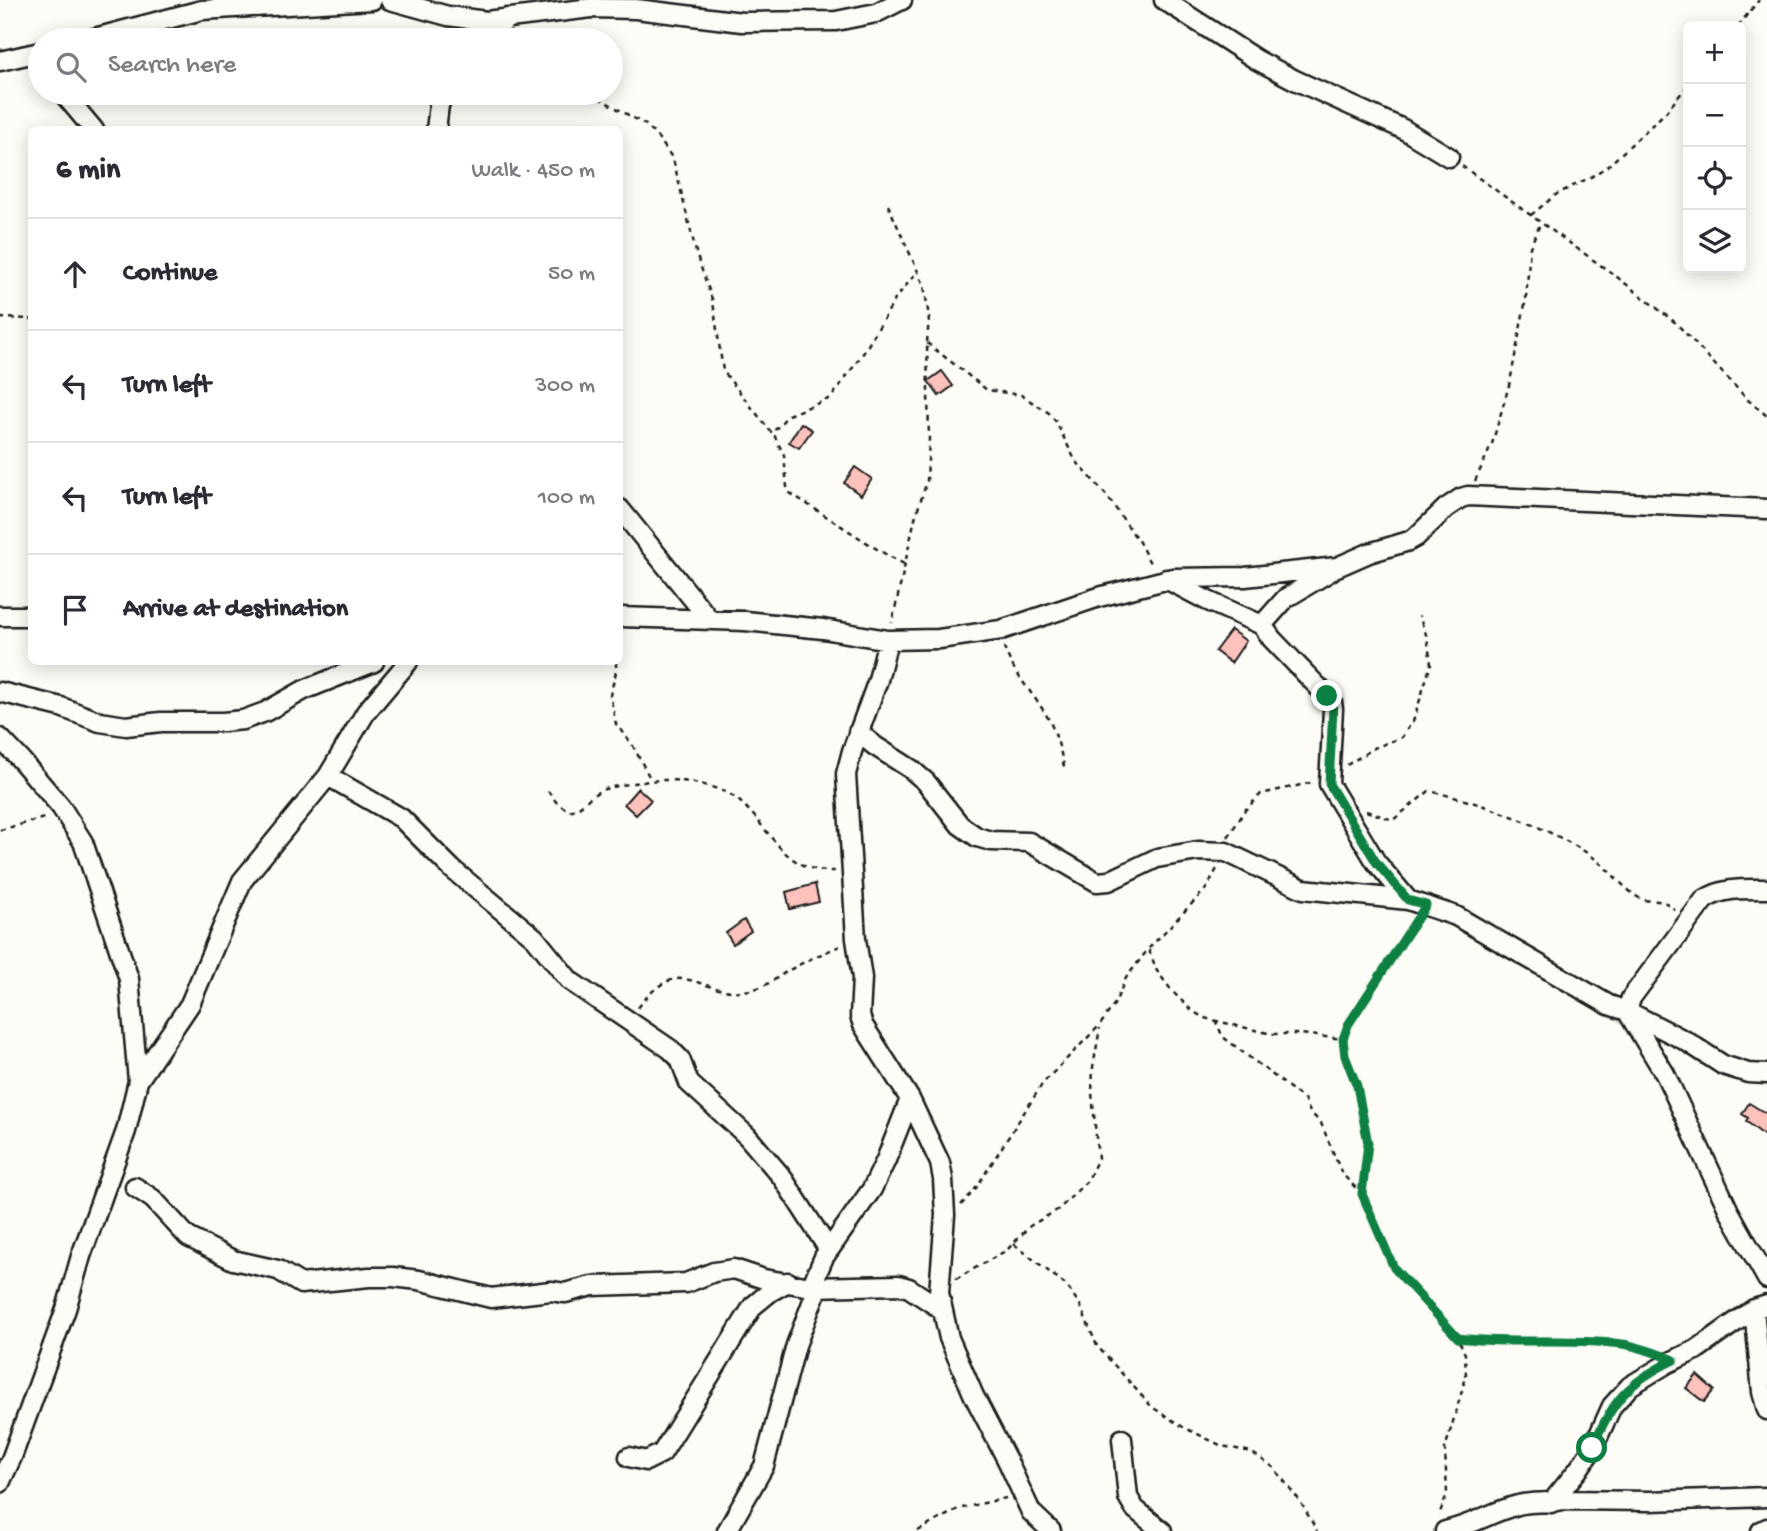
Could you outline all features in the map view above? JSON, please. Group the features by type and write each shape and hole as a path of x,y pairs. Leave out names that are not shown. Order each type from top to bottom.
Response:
{"street":[{"path":"133,28 202,10 372,0"},
{"path":"390,0 468,20 508,18 564,5 741,22 836,21 876,13 902,0"},
{"path":"1164,0 1267,65 1403,129 1449,158"},
{"path":"499,28 508,18"},
{"path":"0,61 28,55"},
{"path":"73,105 91,126"},
{"path":"436,126 439,105"},
{"path":"1262,625 1286,598 1337,567 1409,541 1446,508 1468,496 1767,509"},
{"path":"623,513 709,619"},
{"path":"623,617 709,619 823,629 888,640 939,639 1001,630 1099,597 1163,580 1258,576 1337,567"},
{"path":"1163,580 1262,625 1332,702 1329,784 1376,862 1408,900"},
{"path":"0,616 28,616"},
{"path":"888,640 878,680 846,774 856,939 862,978 860,1016 910,1099 940,1163 945,1196 940,1300 949,1338 969,1386 1031,1512 1051,1531"},
{"path":"0,692 61,707 100,722 126,726 162,722 223,722 265,712 304,690 366,665"},
{"path":"138,1081 190,1004 242,881 328,776 366,712 405,665"},
{"path":"859,732 926,782 960,825 977,837 991,841 1029,842 1097,881 1109,881 1157,858 1222,851 1303,888 1408,900 1426,905 1456,916 1609,1004 1686,1041 1723,1065 1748,1073 1767,1074"},
{"path":"0,738 22,760 83,842 129,979 138,1081 126,1131 81,1256 66,1309 0,1483"},
{"path":"328,776 401,818 452,869 535,938 570,981 670,1049 680,1059 689,1083 756,1147 782,1178 829,1250"},
{"path":"1767,889 1731,889 1712,894 1704,900 1631,998 1627,1011 1665,1074 1728,1212 1767,1279"},
{"path":"727,1531 764,1466 796,1345 829,1250 872,1189 887,1160 910,1099"},
{"path":"135,1187 153,1199 188,1237 233,1260 278,1270 301,1284 393,1277 419,1280 491,1298 551,1291 565,1293 592,1286 686,1283 714,1272 734,1269 764,1279 815,1287 899,1285 940,1300"},
{"path":"629,1457 646,1461 662,1453 753,1306 788,1282"},
{"path":"1551,1503 1567,1487 1592,1448 1612,1406 1630,1386 1696,1350 1760,1307"},
{"path":"1760,1307 1762,1391 1767,1410"},
{"path":"1122,1439 1124,1480 1130,1503 1162,1531"},
{"path":"1450,1527 1520,1504 1562,1500 1650,1501 1767,1497"},
{"path":"1761,1531 1767,1528"}],"path":[{"path":"1742,21 1759,0"},
{"path":"1531,215 1557,194 1609,165 1666,112 1683,91"},
{"path":"611,105 646,125 660,139 673,159 697,256 713,302 723,371 775,437 784,455 787,487 790,492 904,564"},
{"path":"1449,158 1481,178 1676,323 1748,400 1767,416"},
{"path":"888,205 924,285 929,317 926,343 929,439 926,481 904,564 888,640"},
{"path":"1468,496 1492,444 1510,382 1523,320 1530,247 1541,222"},
{"path":"775,437 775,430 788,415 831,398 864,352 896,298 918,271"},
{"path":"0,318 28,319"},
{"path":"926,343 987,390 1021,395 1049,413 1075,460 1107,496 1163,580"},
{"path":"944,1222 974,1191 1043,1083 1100,1025 1115,1003 1126,978 1149,948 1206,890 1222,851 1245,810 1261,794 1329,779 1374,748 1402,737 1414,719 1431,664 1427,637 1419,616"},
{"path":"1001,630 1003,646 1011,667 1031,692 1053,728 1065,771"},
{"path":"616,665 610,695 616,723 633,746 651,780"},
{"path":"548,791 557,803 569,811 582,807 601,790 651,780 666,779 688,783 729,794 749,810 787,856 801,865 833,872 853,868"},
{"path":"1342,804 1393,820 1429,791 1476,802 1521,820 1585,852 1639,898 1656,899 1669,904 1686,923"},
{"path":"0,830 64,813"},
{"path":"1362,1194 1368,1143 1357,1086 1345,1056 1343,1039 1348,1025 1426,905"},
{"path":"628,1022 649,994 666,981 681,978 734,993 747,991 768,985 786,972 856,939"},
{"path":"1149,948 1157,971 1172,991 1191,1010 1204,1018 1272,1034 1343,1039"},
{"path":"1216,1020 1223,1037 1304,1099 1321,1123 1342,1174 1362,1194 1394,1268 1458,1338 1465,1354 1466,1377 1446,1448 1450,1527"},
{"path":"940,1300 1014,1244 1030,1226 1059,1209 1088,1180 1098,1158 1092,1093 1100,1025"},
{"path":"1014,1244 1068,1286 1080,1305 1097,1346 1152,1407 1183,1427 1222,1446 1251,1452 1273,1467 1304,1508 1317,1531"},
{"path":"1458,1338 1479,1341 1570,1339 1625,1344 1674,1360"},
{"path":"918,1531 958,1509 1023,1493"}],"building":[{"path":"942,371 953,386 939,396 928,381"},
{"path":"801,423 812,430 799,448 789,442"},
{"path":"855,467 872,479 861,495 844,483"},
{"path":"1231,630 1246,641 1231,663 1215,651"},
{"path":"638,788 651,800 636,815 624,804"},
{"path":"815,884 819,902 790,909 786,892"},
{"path":"744,920 751,931 733,944 726,933"},
{"path":"1749,1103 1767,1114 1767,1138 1746,1121 1748,1118 1742,1114"},
{"path":"1697,1375 1714,1390 1704,1402 1686,1388"}],"route":[{"path":"1327,696 1333,709 1329,784 1376,862 1408,900 1426,905 1348,1025 1343,1039 1345,1056 1357,1086 1368,1143 1362,1194 1394,1268 1458,1338 1479,1341 1570,1339 1625,1344 1674,1360 1630,1386 1612,1406 1592,1448"}]}
